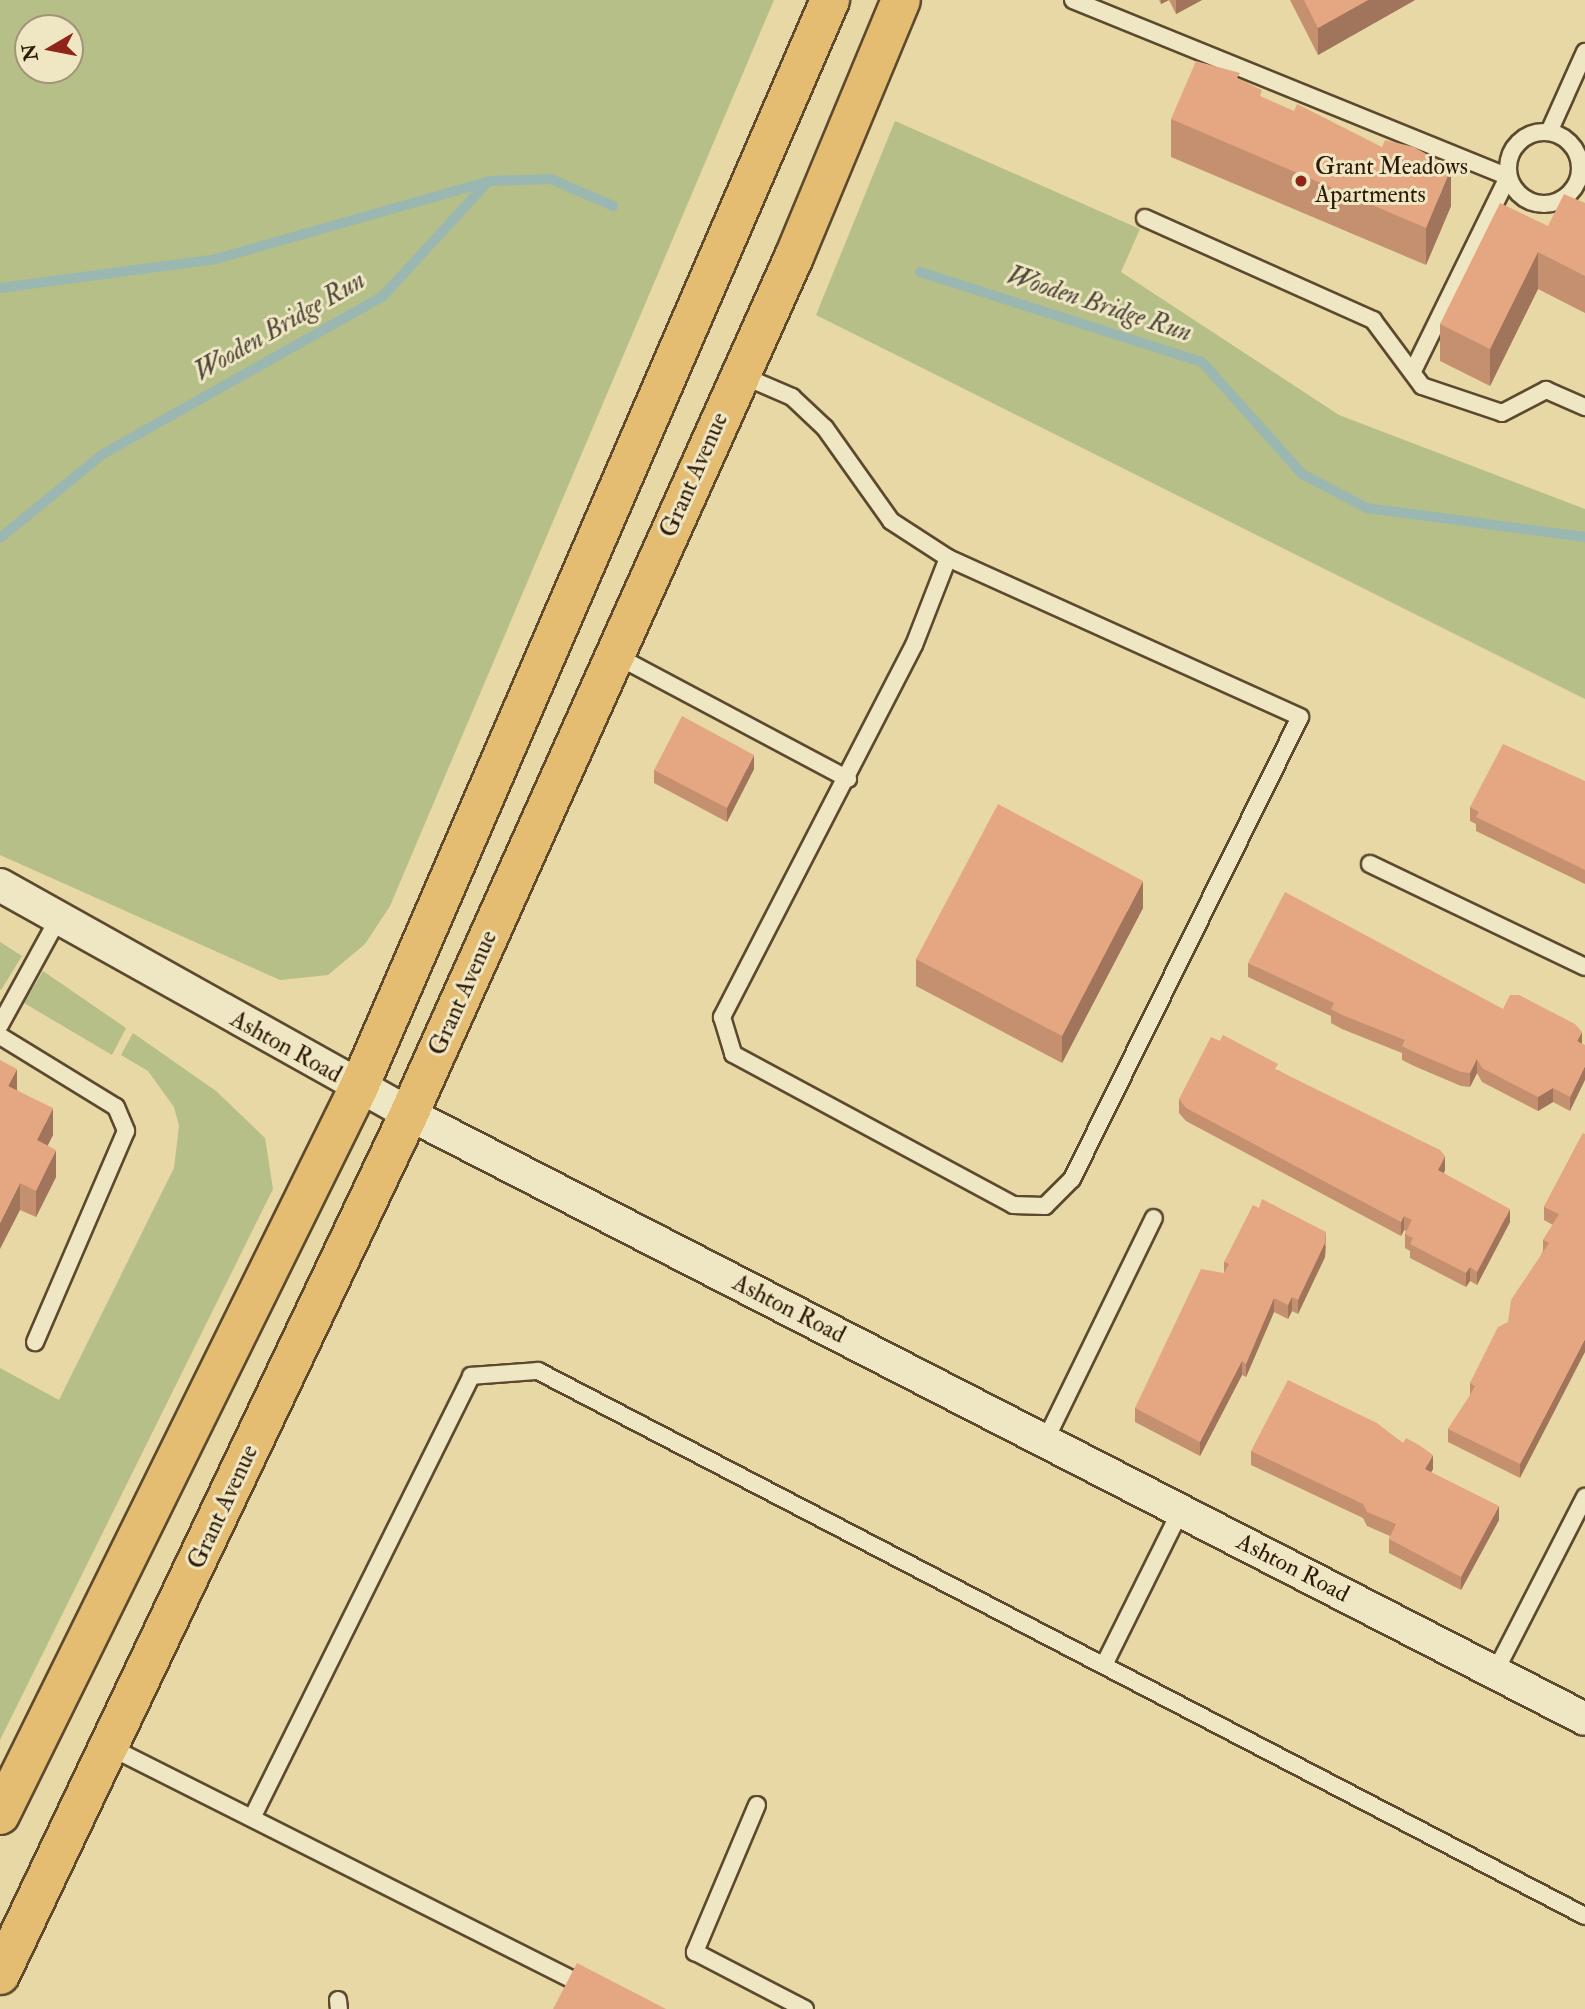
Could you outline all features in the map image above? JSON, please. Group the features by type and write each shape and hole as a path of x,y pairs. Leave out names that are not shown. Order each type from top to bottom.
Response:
{"main road":[{"path":"0,1815 359,1087 684,346 830,0"},
{"name":"Grant Avenue","path":"0,1975 409,1114 739,374 901,0"},
{"path":"684,346 739,374"}],"street":[{"name":"Ashton Road","path":"0,885 409,1114 1585,1718"}],"lane":[{"path":"1073,0 1508,177 1520,194 1539,204 1578,194 1579,159 1573,147 1549,132 1535,133 1513,149 1508,177 1413,371"},
{"path":"1549,132 1585,52"},
{"path":"1145,218 1373,320 1422,386 1502,413 1546,390 1585,407"},
{"path":"739,374 792,397 825,428 891,521 948,558 1300,717 1072,1179 1045,1206 1013,1205 733,1054 722,1017 848,779 914,645 948,558"},
{"path":"614,654 848,779"},
{"path":"1370,864 1585,967"},
{"path":"0,1025 58,919"},
{"path":"0,1036 116,1107 127,1131 35,1342"},
{"path":"1045,1441 1154,1217"},
{"path":"253,1816 471,1376 538,1371 1585,1916"},
{"path":"1495,1672 1585,1497"},
{"path":"1104,1665 1181,1510"},
{"path":"110,1747 253,1816 605,1997"},
{"path":"757,1804 695,1952 805,2009"}],"green space":[{"path":"0,0 774,0 390,906 365,944 328,975 280,980 0,855"},
{"path":"895,121 1140,229 1121,272 1339,415 1585,509 1585,699 816,315"},
{"path":"0,942 22,956 1,990 0,989"},
{"path":"43,971 126,1028 112,1055 24,1003"},
{"path":"133,1033 216,1091 265,1138 273,1189 0,1740 0,1368 59,1400 174,1168 179,1126 174,1107 148,1071 121,1055"}],"building":[{"path":"1304,0 1368,0 1318,28"},
{"path":"1196,61 1240,73 1237,78 1262,90 1260,96 1294,111 1297,104 1382,147 1385,140 1414,147 1451,168 1426,228 1171,119"},
{"path":"1564,194 1585,203 1585,276 1538,252 1490,349 1440,324 1500,203 1548,226"},
{"path":"682,716 754,755 727,808 654,770"},
{"path":"1503,744 1585,781 1585,870 1476,817 1479,812 1470,807"},
{"path":"998,804 1143,881 1062,1036 916,959"},
{"path":"1285,892 1503,1009 1510,995 1519,995 1575,1024 1582,1032 1577,1041 1585,1045 1585,1066 1570,1097 1553,1088 1538,1097 1482,1068 1477,1059 1470,1073 1461,1072 1402,1046 1405,1040 1342,1015 1331,1009 1334,1003 1248,963"},
{"path":"1223,1035 1278,1064 1275,1069 1440,1150 1445,1156 1438,1170 1510,1209 1477,1272 1470,1267 1466,1273 1410,1244 1413,1238 1405,1234 1412,1220 1404,1216 1401,1222 1186,1108 1179,1099 1211,1037 1220,1041"},
{"path":"0,1060 17,1069 8,1086 53,1108 37,1140 56,1150 36,1191 20,1183 0,1223"},
{"path":"1583,1133 1585,1339 1520,1464 1448,1429 1475,1386 1470,1383 1498,1327 1508,1322 1511,1300 1549,1243 1543,1240 1559,1214 1544,1207"},
{"path":"1262,1199 1326,1232 1325,1243 1298,1300 1292,1297 1288,1305 1274,1298 1246,1364 1242,1361 1200,1442 1135,1408 1201,1269 1224,1273 1229,1264 1224,1262 1253,1205 1259,1208"},
{"path":"1288,1380 1377,1423 1403,1443 1406,1438 1419,1445 1433,1455 1425,1469 1499,1506 1461,1577 1389,1539 1396,1524 1367,1512 1363,1504 1251,1451"},
{"path":"577,1963 666,2009 553,2009"}],"waterway":[{"path":"0,288 216,259 489,181 551,179 613,206"},
{"name":"Wooden Bridge Run","path":"0,538 103,454 382,297 487,183"},
{"name":"Wooden Bridge Run","path":"920,272 1202,362 1302,474 1367,508 1585,537"}],"place":[{"name":"Grant Meadows Apartments","path":"1301,181"}]}
